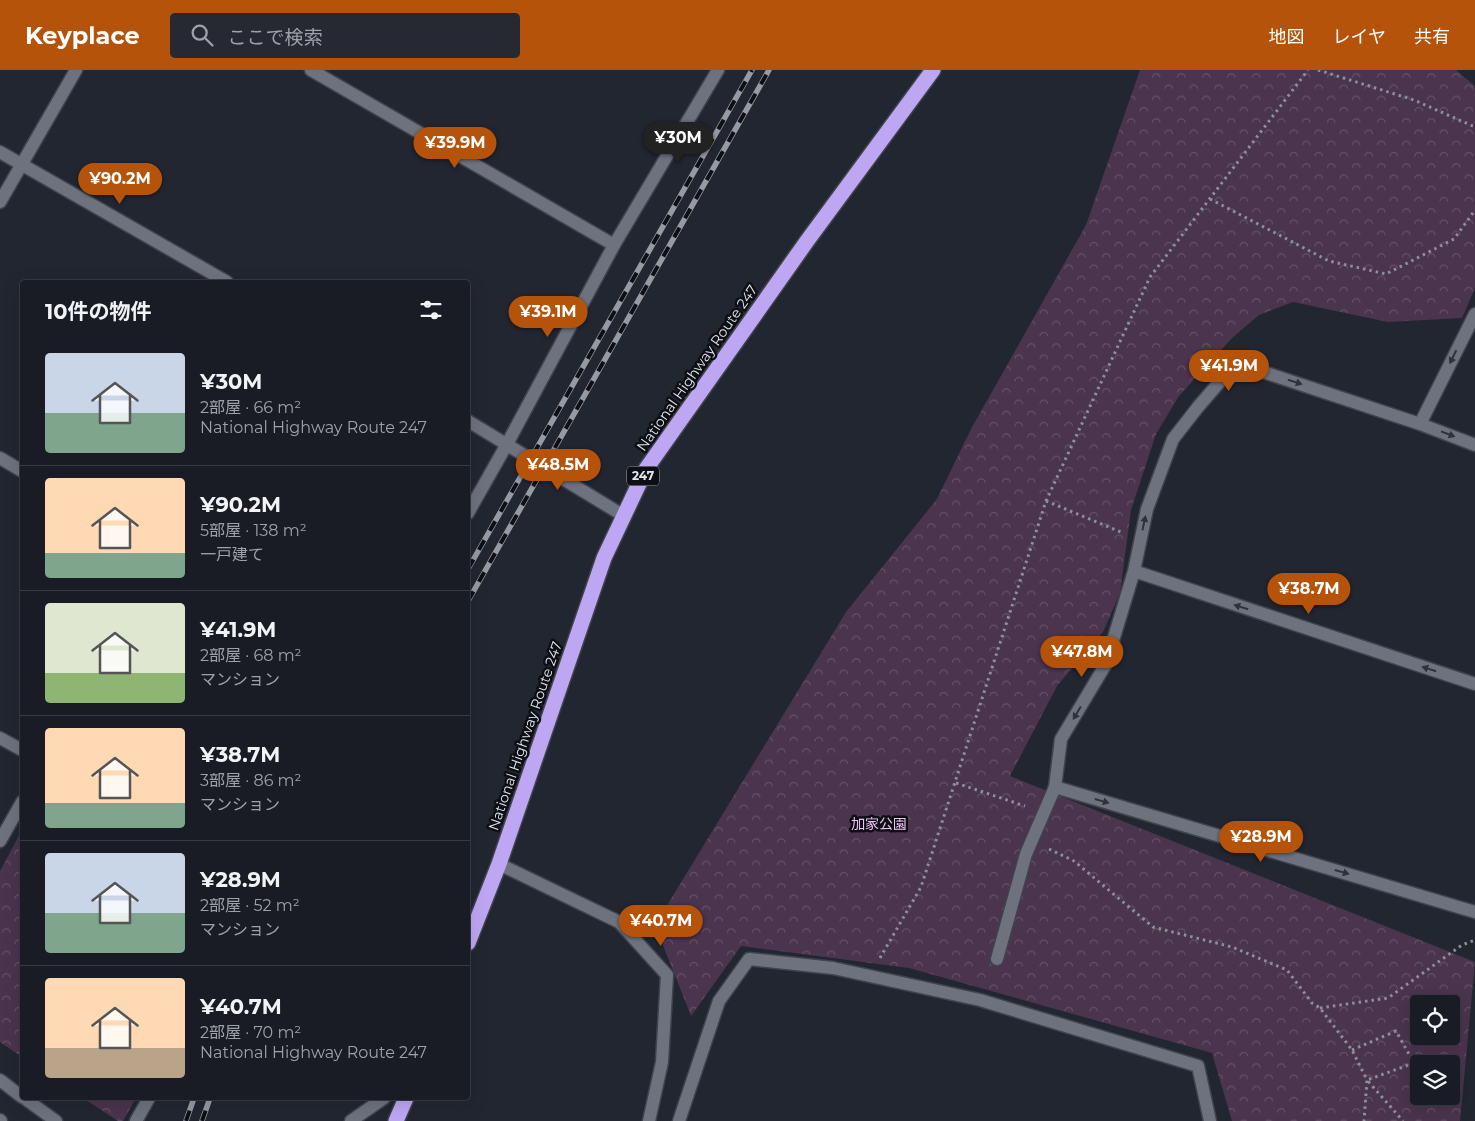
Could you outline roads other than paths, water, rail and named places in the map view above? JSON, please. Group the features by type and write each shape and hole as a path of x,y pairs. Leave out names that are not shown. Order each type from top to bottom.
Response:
{"highway":[{"name":"National Highway Route 247","path":"470,938 499,864 604,558 646,469 807,241 933,70"},
{"path":"396,1121 405,1100"}],"street":[{"path":"0,202 76,70"},
{"path":"311,70 614,245"},
{"path":"470,509 614,245 718,70"},
{"path":"0,152 224,280"},
{"path":"1420,424 1475,314"},
{"path":"997,959 1026,854 1055,788 1061,739 1106,664 1134,571 1147,509 1173,439 1236,363 1420,424 1475,445"},
{"path":"470,422 624,516"},
{"path":"0,458 20,470"},
{"path":"1134,571 1475,684"},
{"path":"0,738 20,749"},
{"path":"1055,788 1475,912"},
{"path":"0,841 20,806"},
{"path":"499,864 619,922 667,975 662,1062 648,1121"},
{"path":"679,1121 719,1001 750,959 833,968 980,1000 1198,1066 1210,1121"},
{"path":"0,1080 20,1095"},
{"path":"27,1100 56,1121"},
{"path":"136,1121 148,1100"},
{"path":"350,1121 381,1100"}],"railway":[{"path":"470,565 752,70"},
{"path":"470,597 769,70"},
{"path":"186,1121 193,1100"},
{"path":"202,1121 209,1100"}],"park label":[{"name":"加家公園","path":"879,824"}]}
